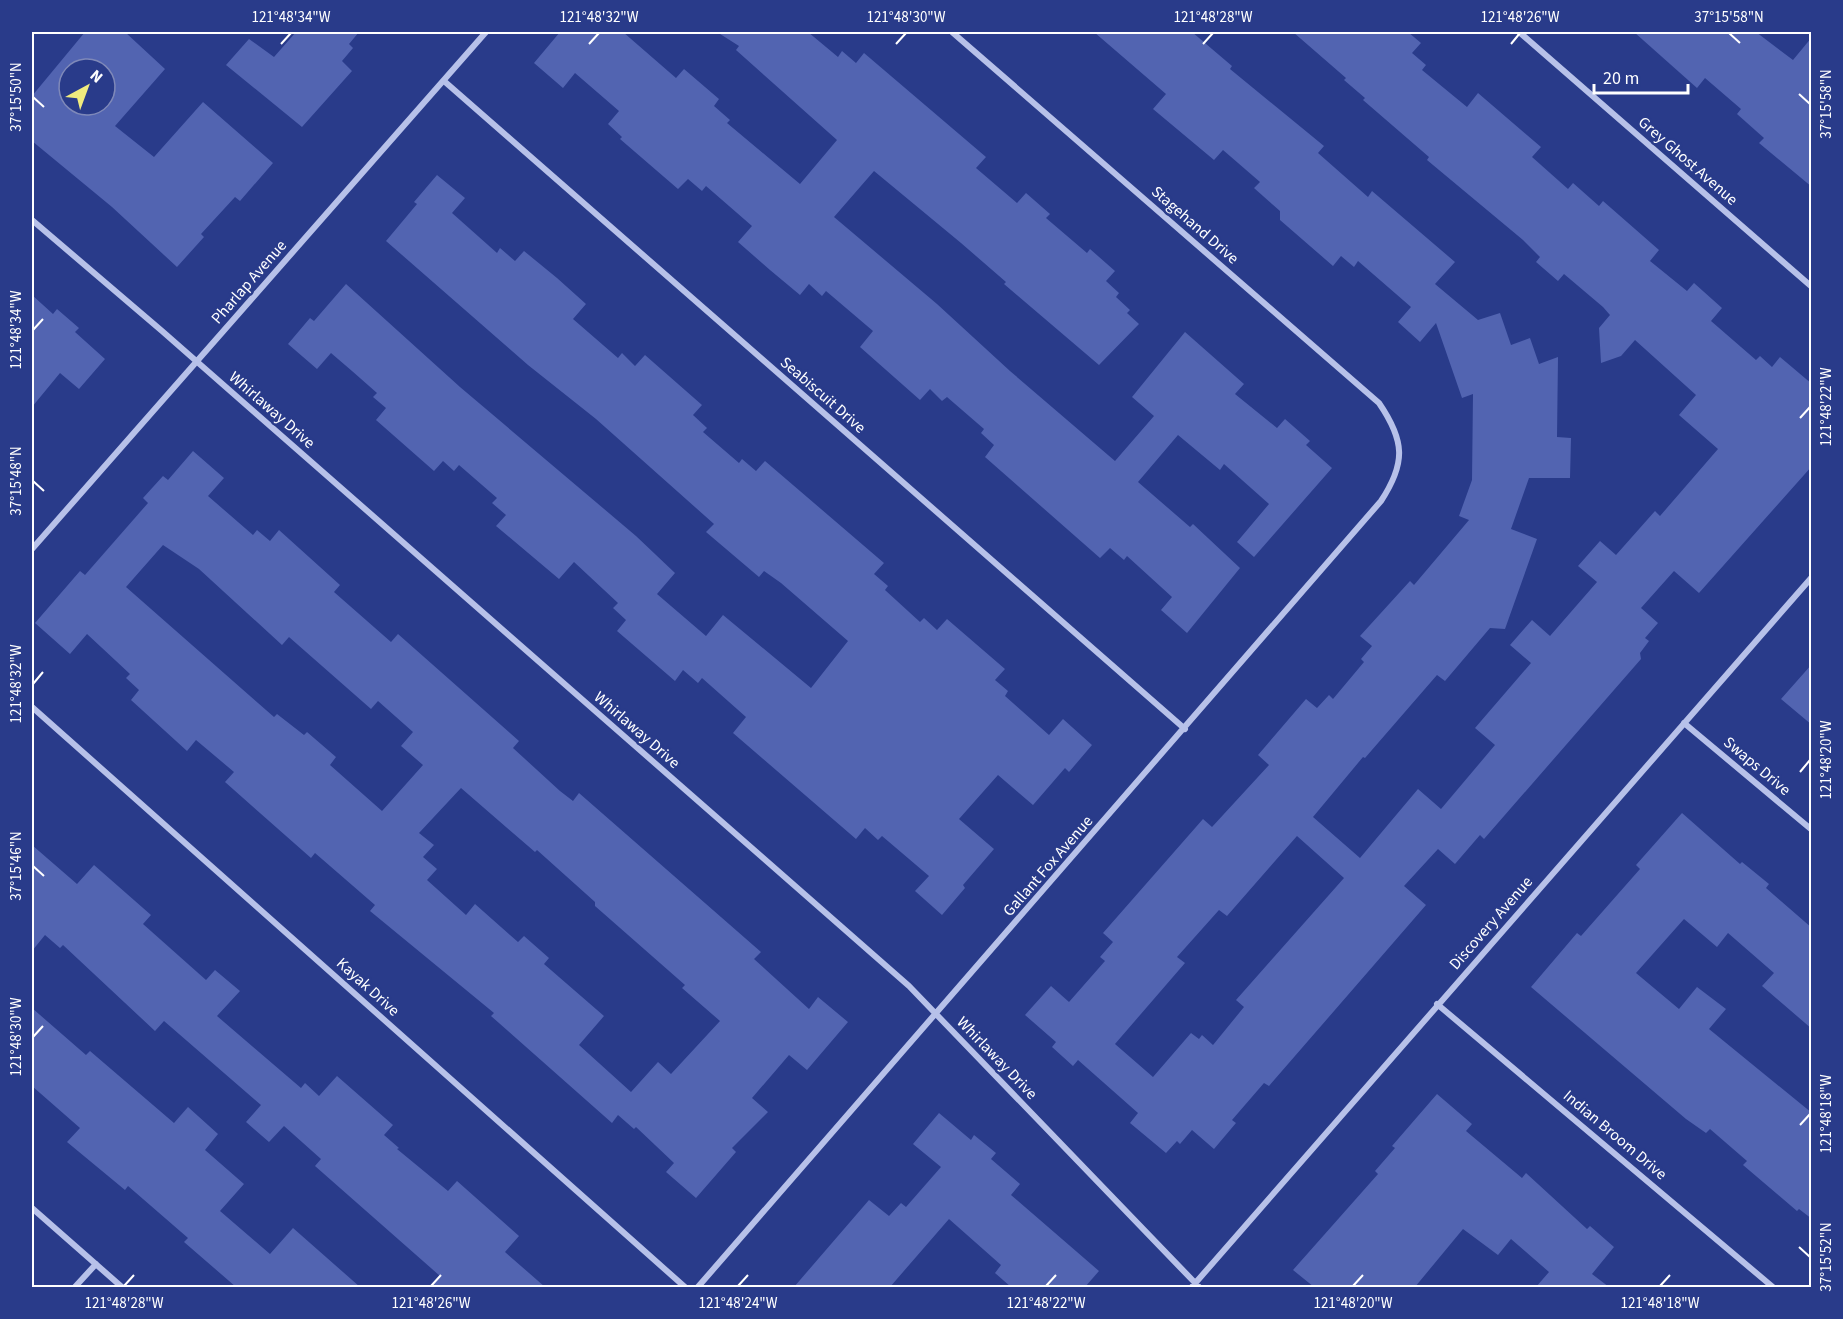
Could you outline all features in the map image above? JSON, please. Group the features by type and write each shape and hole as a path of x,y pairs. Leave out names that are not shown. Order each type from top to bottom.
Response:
{"street":[{"name":"Pharlap Avenue","path":"32,549 486,32"},
{"name":"Stagehand Drive","path":"952,32 1379,403 1394,425 1400,452"},
{"name":"Grey Ghost Avenue","path":"1519,32 1812,287"},
{"name":"Seabiscuit Drive","path":"444,81 1185,729"},
{"name":"Whirlaway Drive","path":"32,220 909,986 1195,1286"},
{"name":"Gallant Fox Avenue","path":"697,1287 1185,729 1381,501 1395,479 1400,452"},
{"name":"Discovery Avenue","path":"1195,1286 1437,1004 1812,577"},
{"name":"Kayak Drive","path":"32,707 686,1287"},
{"name":"Swaps Drive","path":"1684,723 1812,830"},
{"name":"Indian Broom Drive","path":"1437,1004 1774,1287"},
{"path":"32,1208 123,1287"},
{"path":"74,1287 96,1264"}],"building":[{"path":"85,32 125,32 165,69 115,126 154,157 203,102 273,163 240,201 235,197 201,234 204,237 177,267 112,207 32,141 32,96 57,66 57,117 117,117 117,57 64,57"},
{"path":"296,32 359,32 349,44 353,48 342,61 352,71 302,127 226,65 249,39 274,57"},
{"path":"560,32 623,32 676,78 684,69 719,99 714,106 730,120 727,123 800,184 837,140 736,50 739,46 717,32 808,32 838,57 842,51 856,63 864,53 986,157 976,168 1017,203 1026,193 1050,214 1046,218 1087,253 1090,249 1115,271 1106,281 1119,293 1116,297 1130,310 1127,313 1139,324 1099,365 1004,284 1006,282 961,243 874,171 834,217 937,304 1010,371 1115,461 1154,416 1132,397 1185,332 1244,384 1235,394 1277,428 1285,419 1310,441 1306,445 1332,468 1254,557 1237,542 1269,504 1224,464 1220,470 1178,435 1138,482 1190,527 1193,524 1240,568 1187,633 1161,610 1172,597 1127,556 1124,560 1110,548 1100,558 985,457 994,445 981,433 984,429 947,397 942,401 930,389 920,400 860,347 873,331 826,291 822,296 809,284 800,295 770,270 738,242 752,226 706,186 702,191 688,179 678,189 620,139 622,137 608,124 619,111 575,73 563,88 534,63"},
{"path":"1094,32 1192,32 1232,66 1230,69 1324,146 1318,153 1368,197 1372,191 1455,262 1435,284 1478,320 1500,313 1511,345 1530,338 1539,364 1558,357 1557,437 1571,438 1570,478 1529,478 1511,529 1537,539 1505,629 1490,628 1445,681 1437,675 1365,758 1363,757 1313,817 1360,858 1418,789 1441,809 1495,745 1475,728 1531,663 1510,645 1532,620 1550,636 1597,582 1578,566 1600,541 1616,555 1655,511 1660,516 1718,449 1679,415 1696,395 1635,340 1621,356 1601,363 1599,328 1610,315 1603,307 1564,274 1558,281 1536,262 1540,257 1523,240 1427,160 1429,157 1363,100 1365,98 1344,80 1346,78 1293,32 1408,32 1421,43 1412,53 1426,65 1422,70 1467,107 1478,93 1541,147 1532,157 1568,189 1573,183 1599,206 1603,201 1659,250 1650,261 1687,291 1694,283 1722,308 1711,321 1756,360 1760,356 1772,367 1780,357 1812,384 1812,466 1699,593 1674,571 1641,608 1658,623 1645,638 1649,641 1640,653 1641,659 1484,839 1480,835 1455,864 1438,849 1404,886 1426,905 1269,1086 1264,1083 1232,1120 1236,1123 1214,1149 1192,1130 1180,1144 1177,1141 1166,1153 1130,1123 1138,1113 1078,1060 1073,1066 1052,1047 1056,1042 1025,1015 1051,986 1069,1002 1105,961 1100,957 1113,942 1103,933 1203,819 1212,827 1269,765 1258,755 1306,699 1317,708 1329,695 1333,699 1364,662 1361,659 1372,646 1360,636 1410,581 1414,585 1469,520 1459,516 1472,480 1473,394 1462,398 1436,323 1420,342 1398,322 1411,307 1358,261 1354,267 1341,256 1333,266 1280,220 1280,211 1254,188 1260,182 1223,150 1214,160 1153,109 1166,94","holes":["1297,836 1344,878 1236,1000 1244,1007 1213,1045 1202,1035 1199,1039 1191,1033 1153,1077 1115,1044 1185,963 1177,957 1219,910 1227,916"]},
{"path":"1634,32 1756,32 1793,60 1812,37 1812,187 1759,143 1764,138 1737,114 1741,109 1705,78 1697,88"},
{"path":"437,175 465,198 452,213 497,253 500,248 515,261 524,251 586,304 573,319 618,358 622,353 635,366 645,355 702,405 693,415 707,428 703,432 739,463 742,459 756,471 765,461 884,563 874,574 888,586 885,590 920,622 924,618 937,630 947,619 1005,669 995,680 1008,691 1005,696 1049,735 1063,719 1092,745 1069,772 1065,768 1033,805 998,775 959,819 994,849 963,885 965,888 942,915 915,891 929,876 882,836 878,840 865,828 856,839 733,733 746,717 702,678 698,683 683,670 675,681 617,631 626,620 613,608 618,603 574,562 559,579 496,526 506,515 492,503 497,498 459,465 454,471 443,461 434,471 376,420 386,408 373,397 377,393 352,371 331,353 317,369 288,344 310,318 314,321 346,284 460,387 636,536 675,573 657,594 706,636 723,615 811,688 848,641 781,583 764,571 759,577 706,532 714,524 596,419 528,365 386,241 417,204 414,202"},
{"path":"32,295 53,314 57,309 79,328 75,332 105,359 79,389 60,373 32,407"},
{"path":"193,451 224,478 208,496 253,535 257,530 270,541 279,530 340,585 334,592 391,642 398,634 519,741 513,748 560,791 573,801 579,793 761,952 754,959 809,1009 818,997 848,1022 807,1070 789,1055 752,1098 768,1112 732,1148 736,1152 696,1198 666,1172 674,1163 636,1127 634,1129 618,1115 612,1123 491,1016 494,1013 370,911 375,905 315,853 311,858 225,782 234,772 196,740 187,751 131,700 139,690 126,678 130,674 87,634 70,654 35,623 80,571 85,575 148,503 143,498 163,476 168,480","holes":["163,545 199,569 282,645 289,637 371,709 378,701 413,732 401,746 423,765 382,811 330,765 336,757 307,732 304,735 277,714 274,717 126,587","461,788 535,852 537,850 595,902 595,906 685,985 682,988 720,1021 671,1074 658,1062 631,1092 579,1045 604,1016 544,964 549,958 524,936 518,942 475,904 466,915 427,880 437,869 423,857 434,845 419,833"]},
{"path":"1812,664 1812,725 1781,699"},
{"path":"1682,813 1740,864 1742,862 1769,884 1766,888 1812,928 1812,1029 1762,986 1774,973 1728,933 1717,947 1684,919 1636,973 1679,1009 1697,987 1726,1009 1709,1029 1812,1113 1812,1219 1799,1209 1797,1211 1743,1165 1747,1161 1710,1129 1706,1133 1686,1119 1531,987 1577,933 1581,936 1640,869 1636,865"},
{"path":"32,845 77,884 94,865 151,915 143,924 206,980 215,970 240,991 217,1016 301,1088 305,1083 319,1096 337,1076 393,1125 384,1135 399,1148 397,1149 448,1191 457,1181 519,1236 505,1252 545,1287 429,1287 440,1276 315,1166 321,1159 284,1126 269,1142 246,1122 261,1105 164,1021 155,1031 63,945 60,948 45,935 32,951"},
{"path":"32,1008 86,1055 90,1051 174,1123 188,1107 218,1134 205,1150 244,1184 220,1211 270,1254 293,1228 360,1287 236,1287 184,1242 188,1238 128,1186 125,1190 67,1142 80,1128 32,1086"},
{"path":"1437,1094 1472,1124 1466,1131 1522,1178 1526,1173 1587,1229 1590,1226 1614,1247 1592,1274 1609,1287 1536,1287 1549,1272 1511,1239 1498,1255 1463,1229 1415,1287 1314,1287 1293,1270 1378,1174 1375,1171 1395,1148 1392,1146"},
{"path":"939,1113 971,1140 974,1135 996,1153 991,1159 1020,1184 1011,1195 1099,1271 1085,1287 1011,1287 995,1273 1001,1265 949,1219 890,1287 794,1287 869,1200 889,1216 901,1203 906,1207 941,1167 913,1144"}]}
